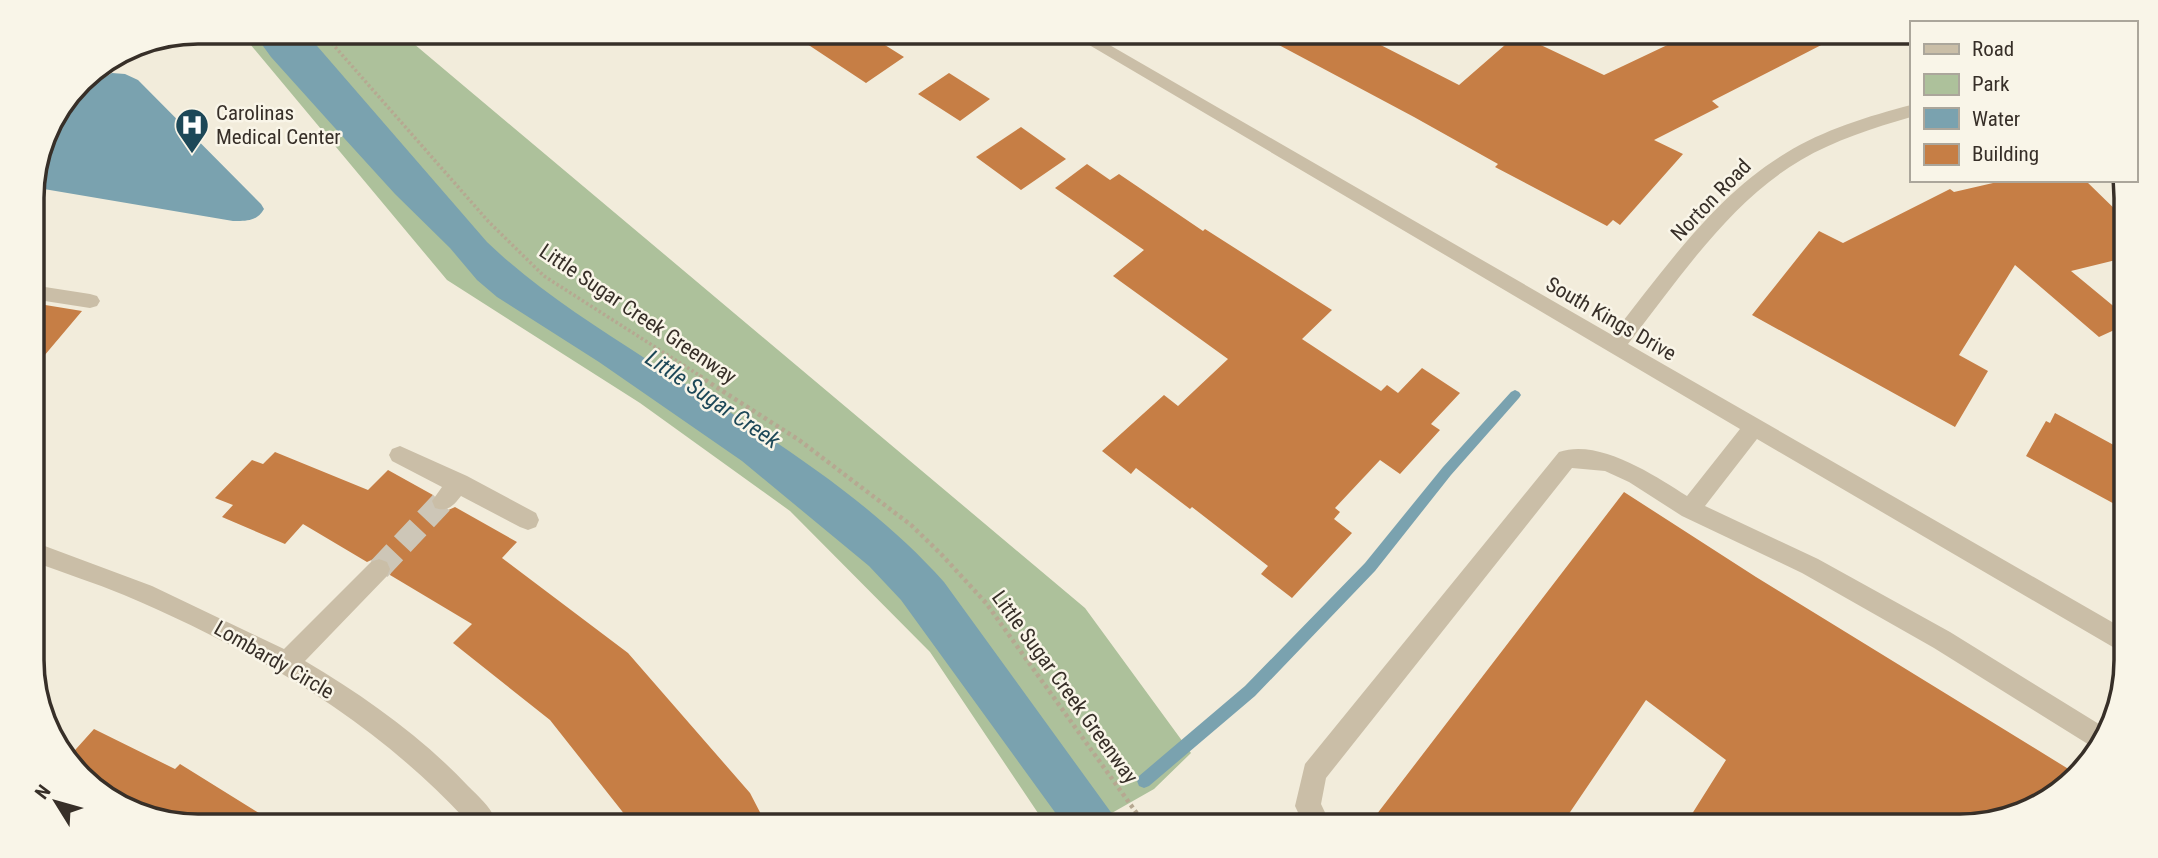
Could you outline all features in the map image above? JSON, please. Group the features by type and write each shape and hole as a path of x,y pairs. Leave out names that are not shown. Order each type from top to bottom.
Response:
{"street":[{"name":"South Kings Drive","path":"1103,44 1614,347 2114,636"},
{"name":"Norton Road","path":"1614,347 1723,216 1758,181 1809,147 1910,110"},
{"path":"44,294 90,301"},
{"path":"1690,509 1754,428"},
{"path":"400,455 528,520"},
{"path":"1312,814 1308,806 1314,773 1567,458 1607,462 1637,476 1690,509 1810,566 1942,640 2095,735"},
{"path":"443,501 459,483"},
{"name":"Lombardy Circle","path":"44,556 142,592 309,675 416,754 455,787 478,814"},
{"path":"286,664 379,569"}],"path":[{"name":"Little Sugar Creek Greenway","path":"333,44 488,221 544,276 799,440 911,525 931,544 986,603 1137,814"}],"green space":[{"path":"250,44 414,44 1085,608 1191,753 1154,789 1110,814 1039,814 930,652 790,511 640,403 447,280"}],"water":[{"path":"262,44 315,44 487,242 505,259 544,290 625,346 764,434 841,488 912,549 944,582 1112,814 1056,814 901,600 869,566 742,461 599,362 497,297 477,280"},
{"path":"112,73 125,74 138,80 261,204 264,209 261,213 250,220 233,221 44,189 55,139 70,112 95,83"}],"building":[{"path":"807,44 883,44 904,57 866,83"},
{"path":"1277,44 1379,44 1459,85 1506,44 1539,44 1604,75 1669,44 1823,44 1712,101 1719,107 1654,140 1683,154 1620,225 1613,220 1607,226 1495,167 1498,164"},
{"path":"949,73 990,99 960,121 918,94"},
{"path":"1021,127 1066,159 1021,190 976,157"},
{"path":"1087,164 1110,180 1119,174 1203,231 1205,229 1332,310 1302,339 1381,391 1387,385 1398,393 1422,368 1460,393 1431,424 1440,430 1400,474 1380,460 1335,508 1340,512 1334,519 1352,533 1292,598 1261,574 1268,566 1192,507 1190,509 1136,468 1131,474 1102,451 1164,395 1178,406 1228,359 1113,276 1144,250 1055,188"},
{"path":"1997,182 2087,182 2114,208 2114,260 2071,271 2114,307 2114,330 2099,337 2015,265 1959,355 1988,371 1955,427 1752,315 1819,231 1843,243 1950,189 1954,192"},
{"path":"44,305 82,311 44,356"},
{"path":"2055,413 2114,445 2114,504 2026,456 2046,421 2050,423"},
{"path":"275,452 368,490 388,470 433,495 430,502 434,511 444,512 455,507 517,542 502,558 628,653 750,793 761,814 624,814 550,720 453,643 472,624 390,575 392,568 388,560 378,557 367,562 303,524 285,544 222,517 233,505 215,498 252,460 263,464"},
{"path":"1624,492 1756,577 2069,769 2037,794 2019,803 1970,814 1692,814 1726,760 1646,700 1569,814 1377,814"},
{"path":"94,729 175,769 180,764 261,814 198,814 158,809 112,788 91,771 91,767 82,762 74,751"}],"waterway":[{"path":"1144,781 1250,691 1370,567 1447,471 1515,395"}],"tunnel":[{"path":"379,569 443,501"}],"place":[{"name":"Carolinas Medical Center","path":"192,155"}],"water label":[{"name":"Little Sugar Creek","path":"713,399"}]}
